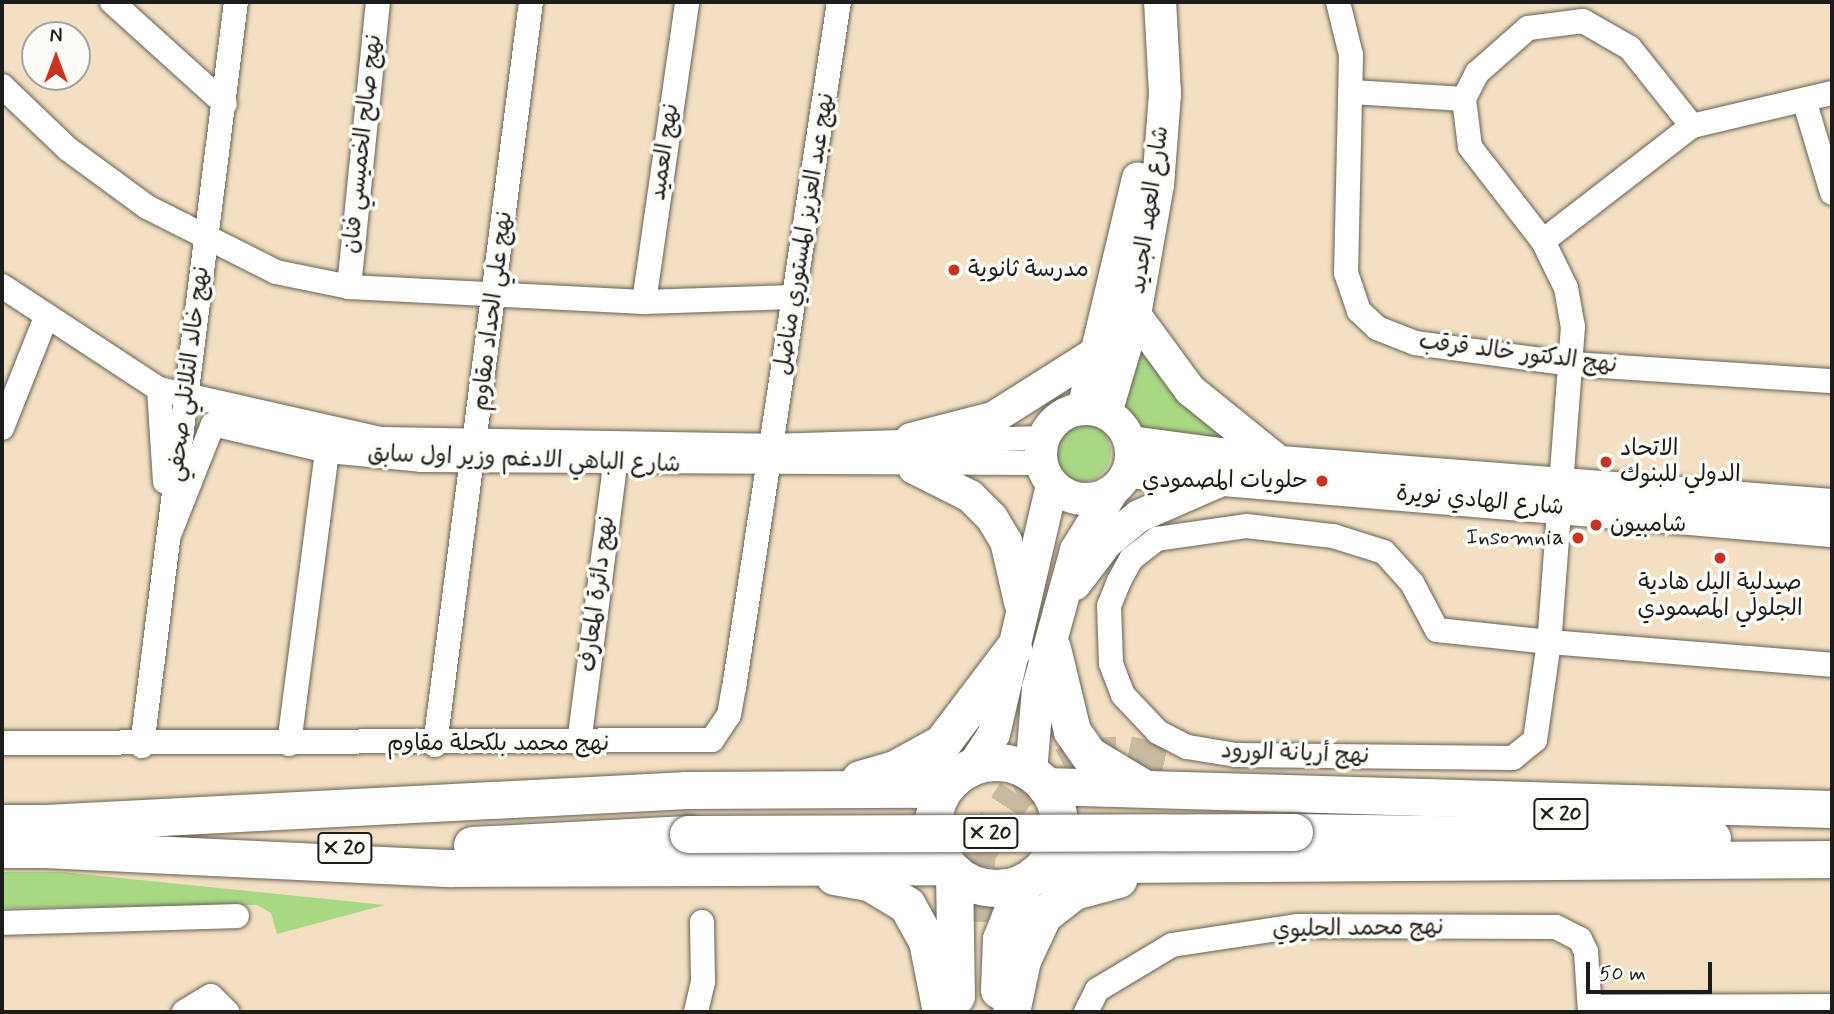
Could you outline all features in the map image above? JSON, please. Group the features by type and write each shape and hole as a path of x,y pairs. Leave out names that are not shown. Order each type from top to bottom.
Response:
{"highway":[{"path":"1052,648 1072,731 1089,755 1154,775"},
{"path":"807,788 884,772 925,756 954,729 1013,649"},
{"path":"45,836 807,788 916,789 964,771 1003,763 1038,779 1154,775 1552,798 1832,809"},
{"path":"956,1012 951,869 937,849 934,809 964,771"},
{"path":"998,1012 1001,939 1029,878 1048,861 1058,833 1038,779"},
{"name":"X 20","path":"2,823 45,836 361,848 1292,819 1832,820"},
{"name":"X 20","path":"1292,819 1832,840"},
{"name":"X 20","path":"2,849 45,836"},
{"path":"690,837 951,869 987,887 1106,864 1832,859"},
{"path":"690,837 843,876 892,892 927,941 941,1012"},
{"path":"1011,1012 1032,931 1074,891 1117,879 1332,864"},
{"path":"973,921 977,1012"}],"main road":[{"name":"شارع العهد الجديد","path":"1095,411 1097,353 1138,184 1147,93 1142,2"},
{"name":"شارع العهد الجديد","path":"1095,411 1135,315 1158,185 1165,93 1160,2"},
{"path":"1135,315 1190,390 1280,461"},
{"path":"912,453 993,418 1097,353"},
{"path":"964,771 994,734 1021,612 1045,462 1059,417 1095,411 1123,469"},
{"path":"912,453 970,496 992,518 1006,541 1021,612"},
{"name":"شارع الهادي نويرة","path":"1123,469 1280,461 1832,531"},
{"path":"1045,462 1081,500 1123,469"},
{"path":"1038,779 1036,699 1052,648 1061,606 1084,533 1123,469"},
{"name":"شارع الهادي نويرة","path":"1123,469 1222,480 1832,505"},
{"path":"1061,606 1108,542 1139,516 1222,480"}],"street":[{"path":"112,2 225,104"},
{"name":"نهج خالد التلاتلي صحفي","path":"142,746 236,2"},
{"name":"نهج صالح الخميسي فنان","path":"348,287 378,2"},
{"name":"نهج علي الحداد مقاوم","path":"435,745 477,452 531,2"},
{"name":"نهج العميد","path":"644,302 687,2"},
{"name":"نهج عبد العزيز المستوري مناضل","path":"768,456 839,2"},
{"name":"نهج الدكتور خالد قرقب","path":"1338,2 1352,92 1346,273 1359,311 1377,328 1415,343 1573,364 1832,382"},
{"path":"1692,126 1630,48 1583,21 1528,28 1477,73 1464,99 1470,147 1543,241 1692,126 1832,93"},
{"path":"2,86 93,169 206,242 276,272 348,287 644,302 794,297"},
{"path":"1352,92 1464,99"},
{"path":"1804,100 1832,194"},
{"name":"نهج أريانة الورود","path":"1543,241 1566,288 1573,364 1549,642 1535,740 1513,758 1236,755 1187,747 1139,717 1123,695 1107,633 1119,581 1143,548 1195,529 1246,526 1333,536 1384,552 1412,583 1437,630 1549,642 1832,665"},
{"path":"2,286 45,320 159,388 169,535"},
{"path":"2,428 45,320"},
{"name":"شارع الباهي الادغم وزير اول سابق","path":"159,388 188,392 328,441"},
{"name":"شارع الباهي الادغم وزير اول سابق","path":"169,535 213,424 328,441 477,452 616,456 912,453 1045,462"},
{"path":"289,744 328,441"},
{"name":"نهج دائرة المعارف","path":"579,743 616,456"},
{"name":"نهج محمد بلكحلة مقاوم","path":"2,743 142,746 700,743 721,730 734,688 768,456"},
{"path":"2,923 237,916"},
{"path":"696,1012 703,982 702,922"},
{"name":"نهج محمد الحليوي","path":"1086,1012 1097,990 1172,944 1297,926 1556,928 1580,940 1586,952 1590,1010"},
{"path":"184,1012 211,996 228,1012"},
{"path":"1590,1010 1832,1006"}],"green space":[{"path":"1137,341 1236,442 1144,432 1121,407"},
{"path":"1081,422 1098,427 1106,435 1111,452 1106,469 1098,477 1081,482 1064,477 1056,469 1051,452 1056,435 1064,427"},
{"path":"2,872 62,872 385,905 277,934 271,913 257,905 2,908"}],"tunnel":[{"path":"973,921 977,853 1016,792 1080,757 1128,754 1166,762"}],"place":[{"name":"مدرسة ثانوية","path":"954,270"},
{"name":"الاتحاد الدولي للبنوك","path":"1606,462"},
{"name":"حلويات المصمودي","path":"1322,481"},
{"name":"شامبيون","path":"1596,525"},
{"name":"Insomnia","path":"1578,538"},
{"name":"صيدلية اليل هادية الجلولي المصمودي","path":"1720,558"}]}
